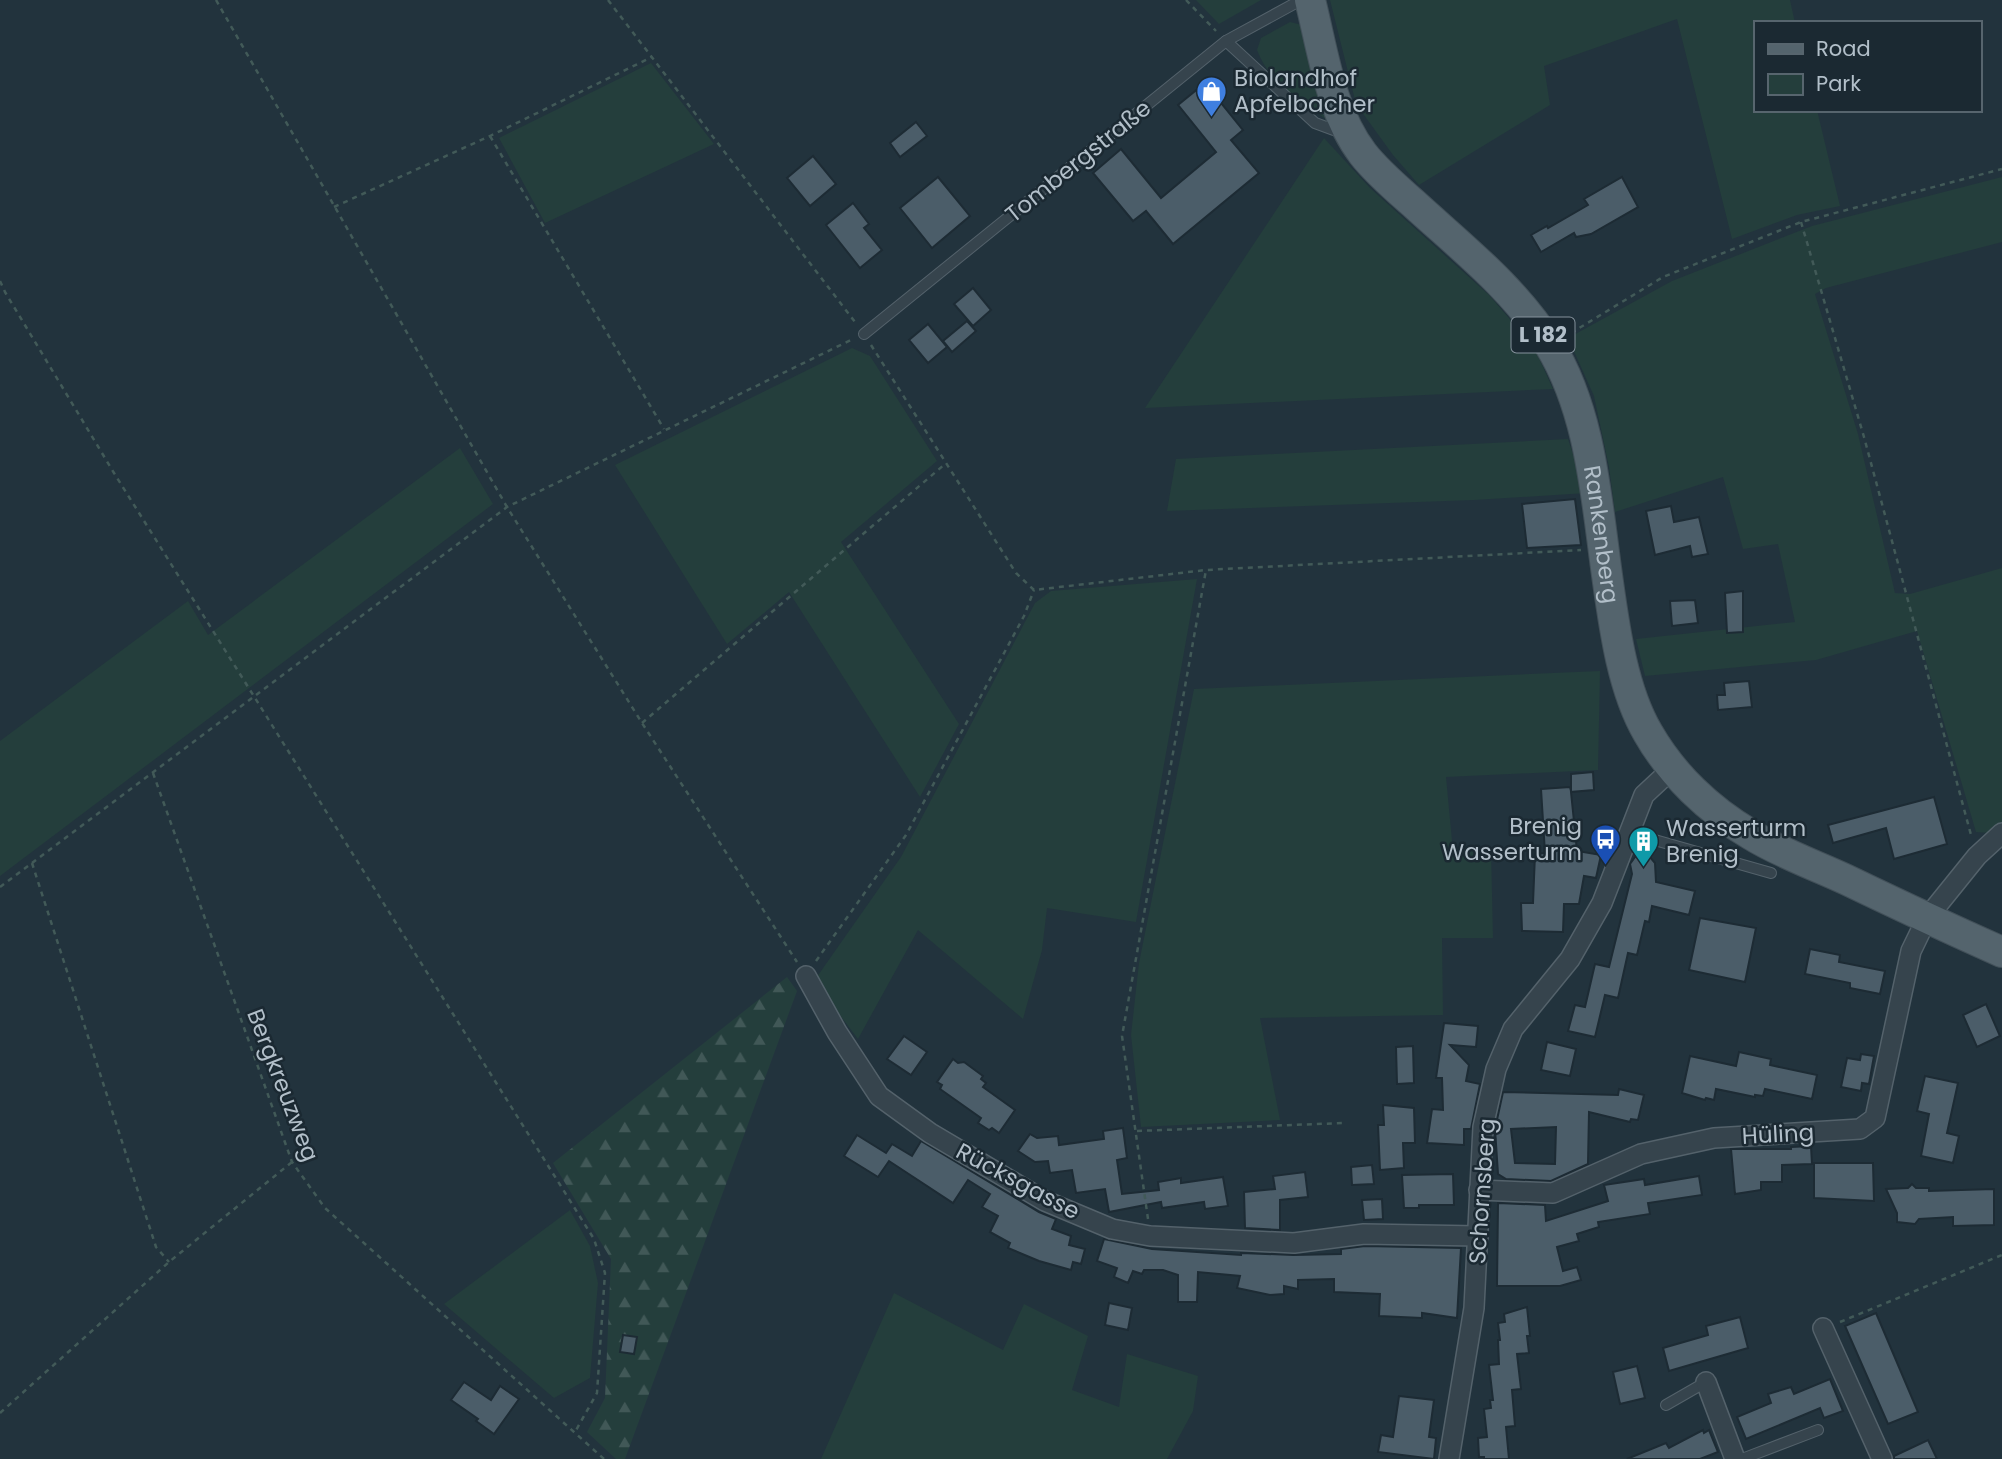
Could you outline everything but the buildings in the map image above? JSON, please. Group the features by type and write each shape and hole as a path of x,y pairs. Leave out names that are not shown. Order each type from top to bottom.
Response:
{"main road":[{"name":"Rankenberg","path":"1310,0 1333,92 1363,155 1494,277 1527,312 1550,346 1570,385 1586,434 1623,671 1646,730 1672,769 1708,805 1751,835 2002,952"}],"street":[{"name":"Schornsberg","path":"1449,1459 1474,1308 1483,1127 1496,1069 1513,1029 1570,959 1602,904 1644,795 1672,769"},
{"name":"Hüling","path":"1479,1190 1553,1193 1641,1154 1714,1138 1860,1129 1875,1118 1911,951 1927,918 1977,856 2002,833"},
{"name":"Rücksgasse","path":"806,976 836,1032 879,1096 930,1132 1045,1201 1112,1229 1150,1236 1294,1243 1364,1234 1478,1236"},
{"path":"1823,1328 1882,1459"},
{"path":"1706,1382 1735,1459"}],"lane":[{"name":"Tombergstraße","path":"863,334 1226,41 1301,0"},
{"path":"1226,41 1315,123 1334,130 1349,130"},
{"path":"1630,833 1771,873"},
{"path":"1666,1405 1706,1382"},
{"path":"1742,1459 1818,1430"}],"path":[{"path":"216,0 507,507 642,723 806,976 906,835 1024,616 1034,590"},
{"path":"608,0 863,334 1016,573 1034,590 1206,570 1603,549"},
{"path":"1186,0 1226,41"},
{"path":"334,207 490,136 652,57"},
{"path":"490,136 664,429"},
{"path":"1550,346 1663,277 1801,222 2002,169"},
{"path":"1801,222 1864,437 1977,856"},
{"path":"0,281 114,473 594,1239 605,1273 597,1393 575,1432"},
{"path":"0,887 507,507 863,334"},
{"path":"642,723 946,463"},
{"path":"1150,1236 1122,1035 1206,570"},
{"name":"Bergkreuzweg","path":"153,773 292,1162 325,1208 604,1459"},
{"path":"32,863 156,1247 169,1262"},
{"path":"1137,1131 1343,1123"},
{"path":"0,1413 169,1262 292,1162"},
{"path":"1823,1328 2002,1255"}],"green space":[{"path":"1196,0 1261,0 1219,24"},
{"path":"1330,0 1790,0 1795,21 1754,21 1754,112 1817,112 1840,206 1797,215 1732,239 1677,19 1544,66 1550,105 1419,185 1393,155 1356,104"},
{"path":"1290,22 1302,25 1328,118 1326,119 1295,98 1277,81 1257,50 1261,38"},
{"path":"651,63 714,144 545,223 499,138"},
{"path":"1324,138 1370,188 1489,295 1534,347 1553,389 1145,408"},
{"path":"2002,177 2002,242 1826,288 1815,294 1858,434 1895,593 1910,594 2002,568 2002,822 1990,833 1976,832 1917,631 1816,660 1645,676 1636,639 1795,622 1778,544 1743,549 1723,477 1615,512 1609,467 1594,396 1568,338 1672,281 1812,226"},
{"path":"852,348 870,356 937,461 841,542 959,724 920,797 789,592 727,644 615,465"},
{"path":"1568,439 1586,493 1474,500 1167,511 1176,459"},
{"path":"460,448 493,504 0,876 0,741 188,601 208,635"},
{"path":"1197,579 1136,922 1047,908 1042,950 1023,1019 918,930 858,1039 814,981 901,857 1035,603 1051,591"},
{"path":"1600,671 1598,770 1446,777 1453,851 1491,849 1493,938 1442,938 1443,1015 1260,1018 1280,1120 1141,1127 1131,1035 1139,963 1194,689"},
{"path":"787,977 797,991 625,1459 616,1459 587,1432 605,1398 611,1259 553,1163"},
{"path":"570,1210 590,1246 598,1283 590,1378 554,1398 444,1304"},
{"path":"894,1293 1003,1350 1024,1304 1088,1336 1072,1390 1119,1407 1127,1354 1198,1376 1193,1411 1167,1459 821,1459"}],"place":[{"name":"Biolandhof Apfelbacher","path":"1211,118"},
{"name":"Brenig Wasserturm","path":"1605,866"},
{"name":"Wasserturm Brenig","path":"1643,868"}]}
